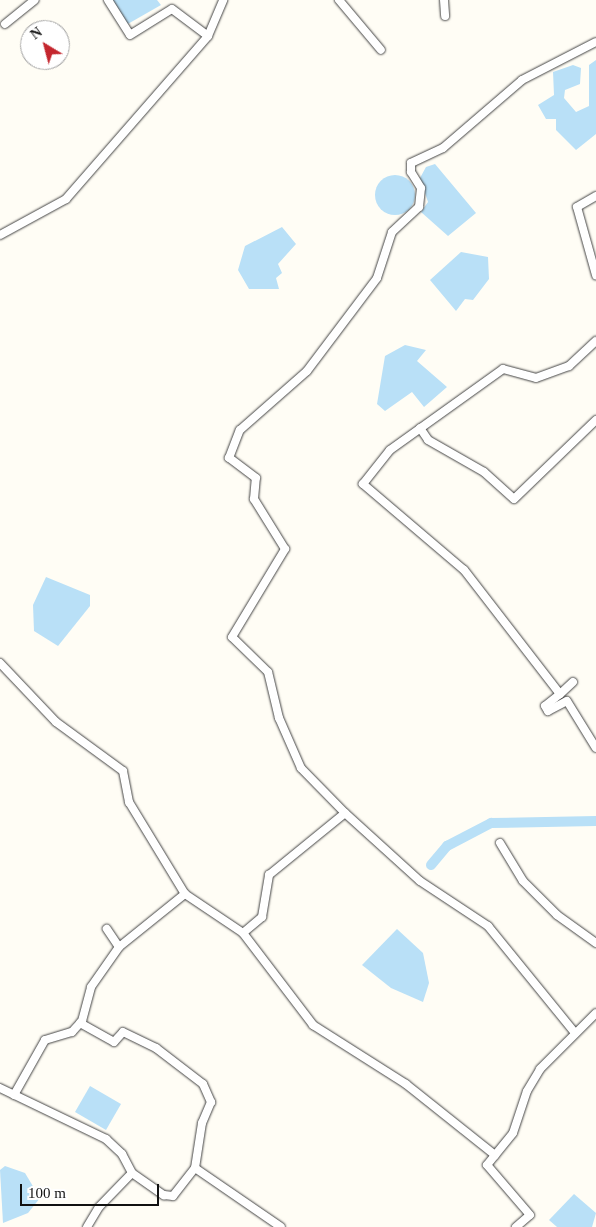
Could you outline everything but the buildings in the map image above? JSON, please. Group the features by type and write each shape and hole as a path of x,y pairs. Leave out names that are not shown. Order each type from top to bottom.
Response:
{"street":[{"path":"5,24 35,0"},
{"path":"108,0 130,35 172,9 208,36"},
{"path":"0,234 66,199 208,36 223,0"},
{"path":"339,0 380,50"},
{"path":"444,0 445,16"},
{"path":"575,1033 488,926 420,881 345,813 301,768 279,718 268,672 232,637 285,549 254,500 256,478 229,458 240,430 306,371 377,278 392,232 419,207 421,188 411,172 411,163 443,148 522,80 596,42"},
{"path":"595,273 577,207 596,196"},
{"path":"560,694 464,570 363,484 390,450 503,369 536,378 569,366 596,339"},
{"path":"420,428 428,440 468,461 514,500 596,420"},
{"path":"0,662 56,722 123,771 129,802 185,894 243,934 313,1025 406,1084 495,1155"},
{"path":"573,682 545,706 548,711 567,701 596,748"},
{"path":"243,934 262,917 269,875 345,813"},
{"path":"500,843 523,881 557,916 596,943"},
{"path":"14,1095 45,1040 72,1032 80,1023 91,987 119,948 185,894"},
{"path":"107,929 119,948"},
{"path":"516,1227 530,1215 487,1164 513,1134 527,1091 540,1069 596,1013"},
{"path":"0,1088 106,1139 122,1154 132,1174 173,1196 195,1168 202,1123 211,1102 203,1084 156,1048 124,1032 114,1042 80,1023"},
{"path":"195,1168 281,1227"},
{"path":"87,1227 99,1207 132,1174"}],"water":[{"path":"112,0 157,0 161,5 126,25"},
{"path":"596,60 596,134 576,150 556,130 556,119 546,119 538,105 554,95 553,72 573,65 581,68 580,84 565,90 564,98 576,112 589,106 589,65"},
{"path":"435,164 476,213 448,236 421,212 428,202 420,178 426,167"},
{"path":"399,175 406,178 412,184 415,195 414,203 406,212 399,215 391,215 384,212 376,203 375,191 378,184 387,176"},
{"path":"282,227 296,244 278,264 282,273 276,278 279,289 249,289 238,270 245,246"},
{"path":"461,252 488,257 489,279 473,300 465,299 456,311 430,280"},
{"path":"405,345 426,350 417,361 447,387 424,407 412,392 385,411 377,404 385,356"},
{"path":"46,577 90,595 90,606 58,646 34,631 33,605"},
{"path":"397,929 423,953 429,983 423,1002 391,988 362,965"},
{"path":"90,1086 121,1104 106,1130 75,1112"},
{"path":"5,1166 25,1173 40,1198 28,1213 3,1223 0,1170"},
{"path":"574,1194 596,1213 592,1227 557,1227 549,1220"}],"waterway":[{"path":"431,865 447,846 491,823 596,821"}]}
